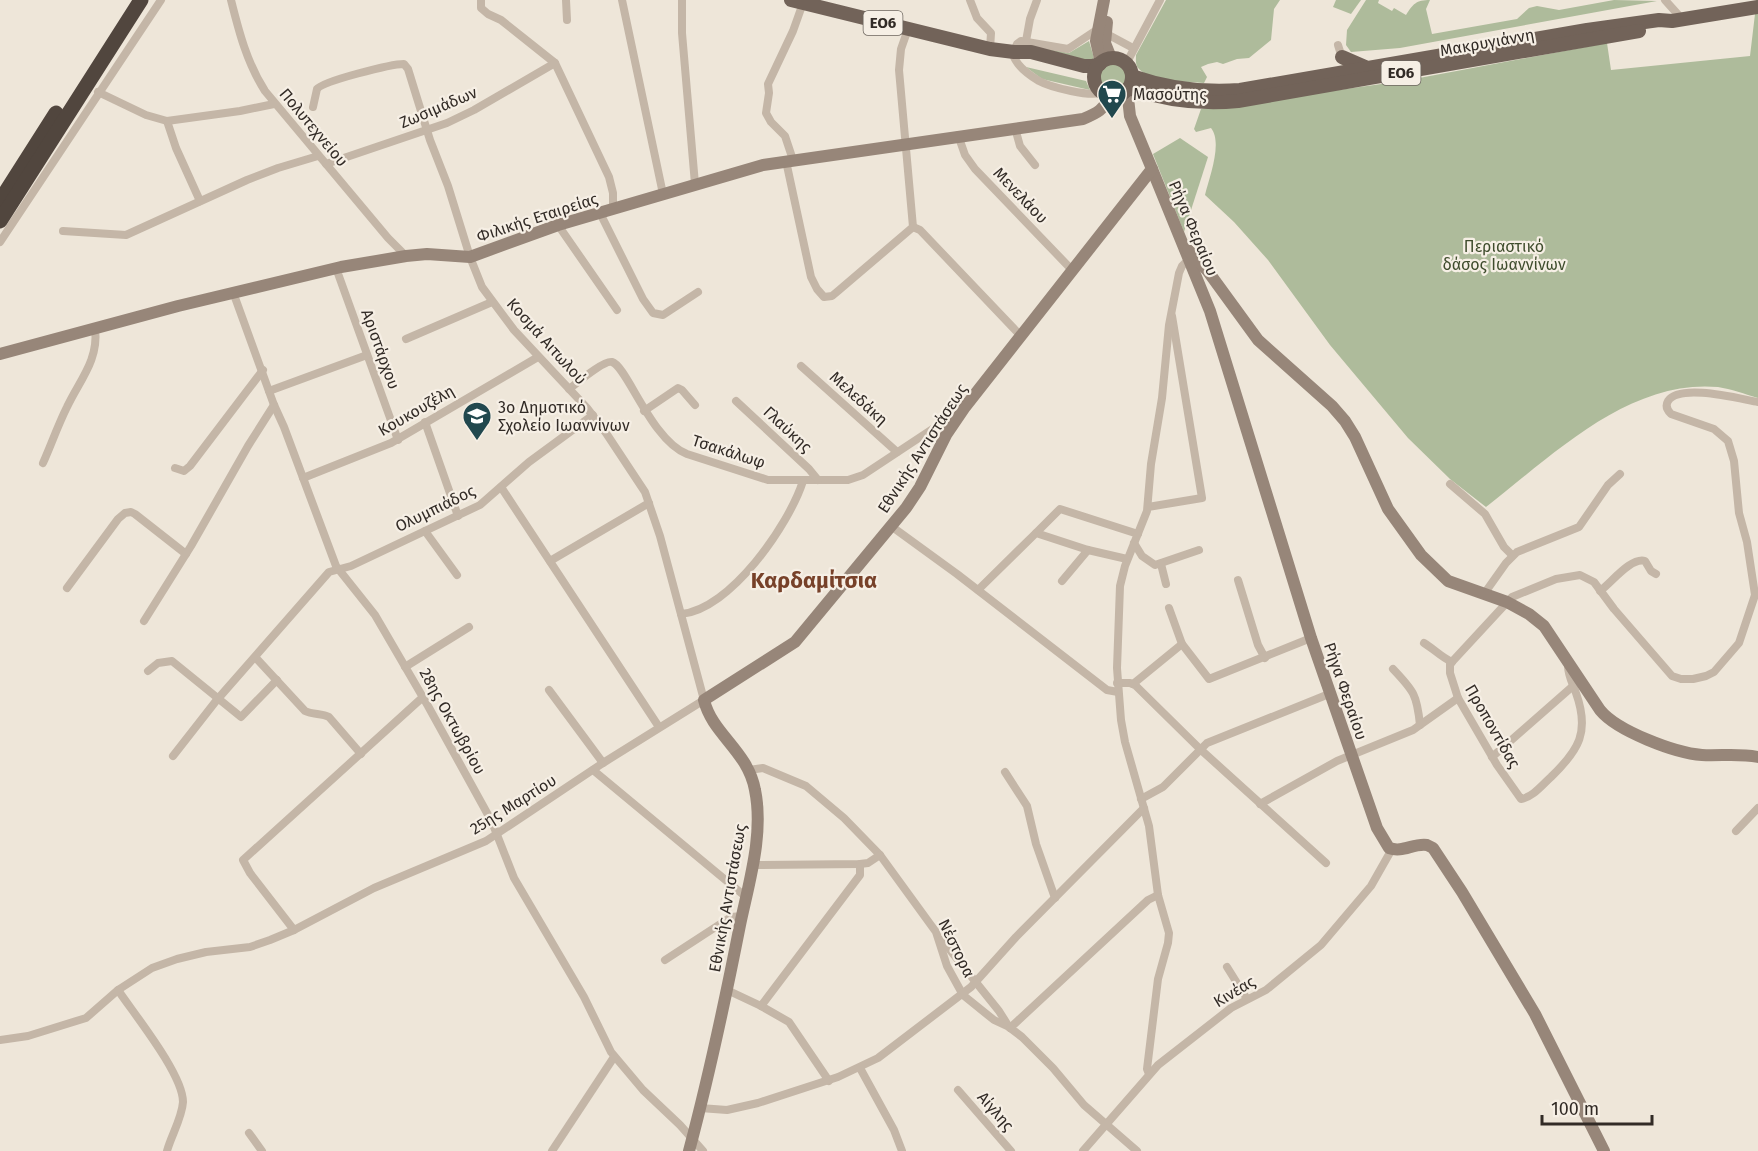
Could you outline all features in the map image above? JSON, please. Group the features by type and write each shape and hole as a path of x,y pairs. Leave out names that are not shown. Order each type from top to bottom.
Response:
{"highway":[{"path":"0,201 129,0"},
{"path":"0,221 141,0"}],"main road":[{"name":"ΕΟ6","path":"803,2 990,49 1031,52 1084,66 1119,59 1129,79"},
{"name":"Μακρυγιάννη","path":"1343,78 1370,68 1587,30 1659,20 1677,20 1753,5"},
{"name":"Μακρυγιάννη","path":"1129,79 1184,89 1218,91 1343,78 1648,30 1677,20"},
{"path":"1338,50 1355,64 1370,68"},
{"name":"ΕΟ6","path":"1014,52 1028,60 1083,74 1104,91"},
{"path":"1104,62 1095,71 1104,91 1120,94 1129,79"}],"street":[{"path":"0,242 98,92 124,58 160,0"},
{"name":"Πολυτεχνείου","path":"231,0 247,58 259,83 274,104 382,232 406,255"},
{"path":"481,0 481,8 501,20 555,63 609,177 613,193 606,211 643,299 653,313 663,315 698,292"},
{"path":"566,0 567,20"},
{"path":"622,0 663,194"},
{"path":"682,0 682,33 695,184"},
{"path":"970,0 977,18 991,35 990,49"},
{"path":"1026,41 1030,19 1037,0"},
{"path":"1104,0 1102,31 1105,43 1104,62"},
{"path":"1014,52 1018,42 1026,41 1068,49 1102,31 1111,0"},
{"path":"1152,169 1130,116 1129,79 1133,48 1160,0"},
{"path":"1665,0 1677,20"},
{"path":"803,2 794,31 768,84 770,93 766,109 768,118 785,136 808,267 814,284 824,297 832,296 914,227"},
{"path":"908,29 899,70 914,227"},
{"path":"1102,31 1133,48"},
{"path":"1338,50 1343,78"},
{"path":"1338,50 1343,78"},
{"name":"Ζωσιμάδων","path":"326,164 427,130 474,110 555,63"},
{"name":"Κοσμά Αιτωλού","path":"313,107 320,85 389,65 404,64 408,69 479,282 492,302 538,357 593,415 632,471 649,503 704,700"},
{"path":"1104,91 1130,116"},
{"name":"Φιλικής Εταιρείας","path":"0,354 233,292 336,268 406,255 470,257 558,225 754,167 958,135 1068,122 1092,116 1105,106 1104,91"},
{"path":"98,92 146,115 167,122 274,104"},
{"path":"167,122 200,201"},
{"path":"1015,128 1020,146 1035,165"},
{"name":"Μενελάου","path":"958,135 965,155 975,169 1072,270"},
{"path":"63,231 126,235 278,168 318,156"},
{"name":"Ρήγα Φεραίου","path":"1152,169 1208,305 1329,694 1377,828 1385,843 1392,849"},
{"name":"Εθνικής Αντιστάσεως","path":"691,1145 746,897 758,809 756,792 749,770 740,754 711,718 704,700 795,642 891,526 920,487 953,424 1152,169"},
{"path":"558,225 617,310"},
{"path":"914,227 920,230 1021,336"},
{"path":"1182,243 1207,270 1258,340 1332,406 1345,421 1355,437 1388,509 1421,555 1444,579 1507,602 1529,614 1544,626 1603,714 1622,727 1683,752 1758,757"},
{"path":"1149,1074 1147,1069 1158,979 1169,938 1165,915 1158,895 1152,844 1143,803 1125,742 1118,688 1120,586 1127,559 1148,507 1151,464 1162,398 1170,315 1179,273 1182,266 1189,260"},
{"name":"Αριστάρχου","path":"336,268 398,440"},
{"name":"28ης Οκτωβρίου","path":"233,292 338,569 375,615 423,697 481,802 514,878 584,997 614,1057 691,1145 703,1151"},
{"path":"406,339 492,302"},
{"path":"1148,507 1202,498 1173,320 1170,315"},
{"path":"43,464 68,404 88,369 97,344 95,329"},
{"path":"269,391 367,355"},
{"name":"Κουκουζέλη","path":"303,478 398,440 538,357"},
{"name":"Τσακάλωφ","path":"569,389 602,365 612,362 621,370 644,411 664,438 682,452 764,480 803,481 856,478 937,426 953,424"},
{"name":"Μελεδάκη","path":"801,366 897,452"},
{"path":"175,468 184,471 190,466 262,370"},
{"path":"644,411 678,388 695,405"},
{"path":"1424,643 1451,663 1513,596 1572,575 1588,577 1671,674 1681,679 1693,679 1714,672 1739,644 1754,599 1755,584 1738,504 1734,461 1728,441 1714,429 1671,414 1667,411 1666,405 1678,395 1694,393 1716,394 1758,402"},
{"name":"Γλαύκης","path":"736,401 818,480"},
{"path":"144,621 274,405"},
{"name":"Ολυμπιάδος","path":"338,569 351,566 480,505 529,462 593,415"},
{"path":"425,422 458,516"},
{"path":"1484,594 1512,555 1528,546 1579,527 1608,485 1620,474"},
{"path":"681,614 696,612 708,606 752,566 774,537 803,481"},
{"path":"1450,484 1485,514 1504,547 1512,555"},
{"path":"501,487 659,727"},
{"path":"550,561 649,503"},
{"path":"978,590 1060,508 1138,534"},
{"path":"67,588 118,519 125,513 135,514 186,554"},
{"path":"891,526 1107,690 1132,684 1182,644"},
{"path":"425,531 457,574"},
{"path":"1036,533 1088,550 1127,559"},
{"path":"1134,543 1144,558 1155,565 1199,550"},
{"path":"1062,581 1088,550"},
{"path":"1600,591 1637,560 1646,561 1651,572 1656,574"},
{"path":"1161,564 1166,584"},
{"path":"173,756 218,699 327,575 338,569"},
{"path":"1238,580 1258,645 1265,658"},
{"path":"1169,608 1182,644 1209,679 1311,638"},
{"path":"405,667 469,627"},
{"path":"256,658 305,711 329,717 361,753"},
{"path":"148,671 158,663 172,661 241,717 277,680"},
{"name":"Προποντίδας","path":"1451,663 1450,673 1458,698 1492,757 1521,799 1534,792 1560,768 1581,739 1581,715 1573,686"},
{"path":"1492,757 1573,686 1568,670 1570,664"},
{"path":"1393,669 1413,691 1418,704 1420,725"},
{"path":"1132,684 1326,863"},
{"path":"549,690 603,763"},
{"path":"700,1108 727,1110 791,1094 860,1068 888,1051 963,995 1143,803 1163,787 1207,743 1329,694"},
{"path":"294,930 250,873 243,860 423,697"},
{"path":"1260,804 1352,755 1407,733 1458,698"},
{"name":"25ης Μαρτίου","path":"0,1040 28,1036 86,1018 118,990 152,968 206,952 250,947 294,930 374,888 497,836 603,763 704,700"},
{"name":"Νέστορα","path":"749,770 763,768 808,788 844,818 880,855 936,932 947,966 963,995 994,1020 1010,1028 1036,1050 1079,1100 1137,1151"},
{"path":"593,770 746,897"},
{"path":"1005,772 1028,808 1038,852 1055,898"},
{"path":"1736,831 1758,808"},
{"path":"1392,849 1427,845 1441,861 1535,1014 1604,1151"},
{"name":"Κινέας","path":"1083,1151 1149,1074 1204,1029 1247,999 1266,990 1321,945 1371,886 1392,849"},
{"path":"752,865 860,864 868,863 880,855"},
{"path":"761,1006 860,875 860,864"},
{"path":"936,932 1010,1028 1148,900 1158,895"},
{"path":"665,960 731,917 742,916"},
{"path":"1227,967 1247,999"},
{"path":"118,990 163,1056 181,1090 182,1108 167,1151"},
{"path":"727,990 793,1025 829,1081"},
{"path":"552,1151 614,1057"},
{"path":"860,1068 894,1130 902,1151"},
{"name":"Αίγλης","path":"958,1090 1011,1151"},
{"path":"249,1133 262,1151"}],"green space":[{"path":"1166,0 1280,0 1274,9 1271,40 1249,58 1223,64 1217,62 1201,67 1207,77 1204,83 1151,76 1137,66 1136,55"},
{"path":"1336,0 1361,0 1351,14 1333,7"},
{"path":"1366,0 1379,0 1378,3 1392,11 1394,8 1406,15 1415,3 1430,0 1426,9 1432,34 1517,19 1529,8 1537,6 1559,10 1614,0 1657,1 1400,48 1351,52 1346,45 1347,30"},
{"name":"Περιαστικό δάσος Ιωαννίνων","path":"1755,14 1758,14 1758,398 1718,387 1685,388 1653,395 1622,408 1593,425 1486,507 1450,479 1408,438 1330,345 1268,260 1234,222 1205,195 1214,161 1216,142 1211,128 1196,132 1194,129 1201,109 1403,81 1607,43 1611,70 1750,56"},
{"path":"1089,41 1094,58 1090,61 1030,45 1069,53"},
{"path":"1113,64 1122,68 1126,77 1122,86 1113,90 1104,86 1100,77 1104,68"},
{"path":"1026,67 1086,81 1090,90 1042,79"},
{"path":"1180,138 1208,157 1184,232 1153,154"}],"place":[{"name":"Μασούτης","path":"1112,120"},
{"name":"3ο Δημοτικό Σχολείο Ιωαννίνων","path":"477,442"}],"district":[{"name":"Καρδαμίτσια","path":"814,580"}]}
